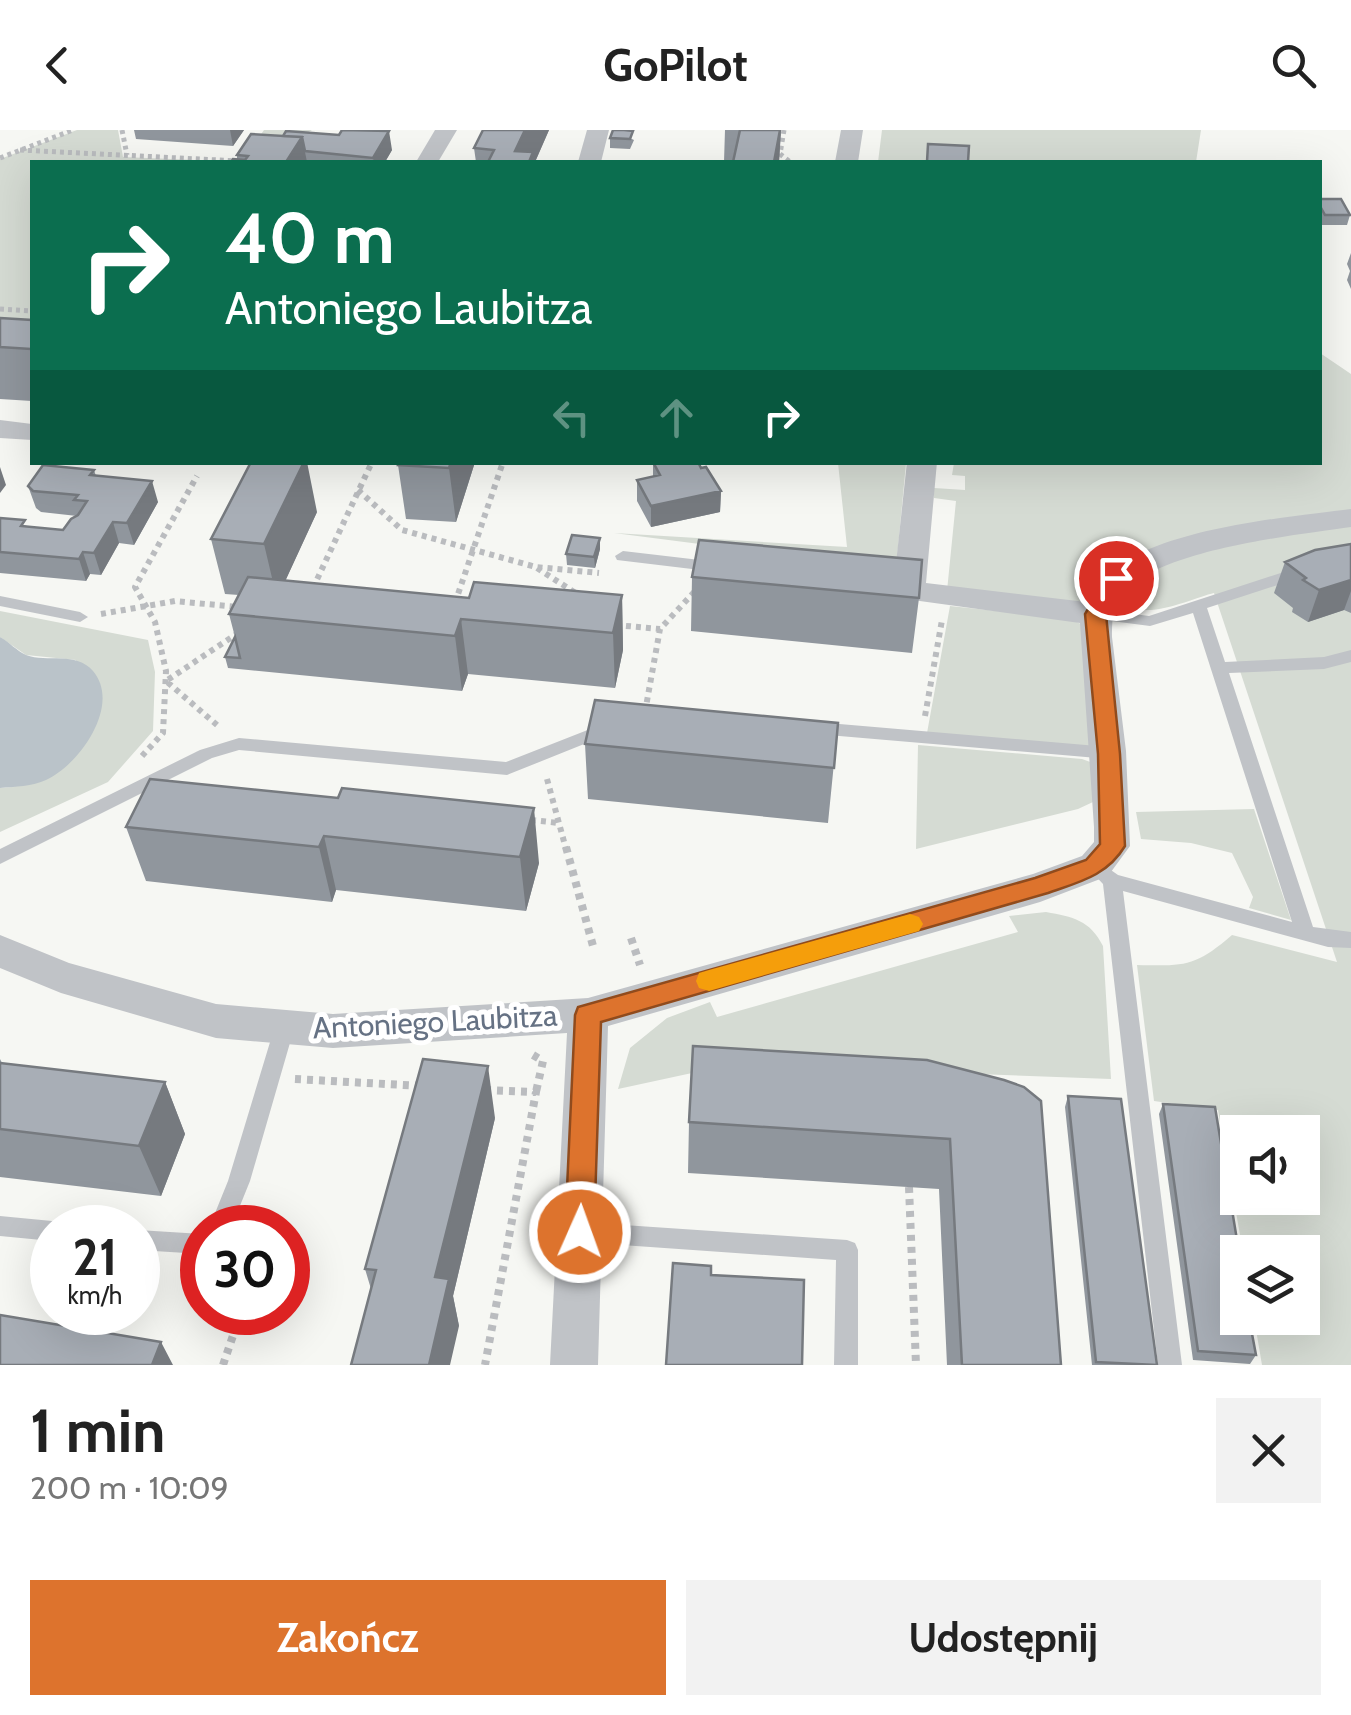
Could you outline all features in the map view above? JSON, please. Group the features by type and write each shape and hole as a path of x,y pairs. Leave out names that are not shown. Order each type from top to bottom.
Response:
{"street":[{"path":"428,160 446,130"},
{"path":"590,160 598,130"},
{"path":"848,160 852,130"},
{"path":"0,429 30,432"},
{"path":"922,465 901,590 1096,614"},
{"path":"1104,874 1112,846 1109,754 1096,614 1116,578 1154,557 1248,534 1351,518"},
{"name":"Antoniego Laubitza","path":"0,951 60,977 153,1006 216,1020 284,1028 333,1031 588,1015 999,899 1104,874"},
{"path":"574,1365 588,1015"}],"lane":[{"path":"623,556 728,569"},
{"path":"1096,614 1150,621 1309,568"},
{"path":"0,601 80,617"},
{"path":"1199,606 1305,932"},
{"path":"1219,668 1324,663 1351,656"},
{"path":"0,857 206,754 239,744 506,768 645,713"},
{"path":"790,726 1109,754"},
{"path":"1170,1365 1104,874 1305,932 1351,940"},
{"path":"229,1205 284,1028"},
{"path":"0,1226 30,1229"},
{"path":"580,1232 847,1250 846,1365"}],"path":[{"path":"0,158 73,130"},
{"path":"122,130 126,156"},
{"path":"784,130 780,154 788,160"},
{"path":"20,150 202,160"},
{"path":"0,309 30,311"},
{"path":"310,594 370,465"},
{"path":"452,610 503,465"},
{"path":"140,758 162,733 166,682 155,622 135,587 197,476"},
{"path":"358,490 402,530 536,567 599,573"},
{"path":"536,567 590,602"},
{"path":"645,713 660,630 704,582"},
{"path":"921,737 946,596"},
{"path":"80,617 175,602 247,608"},
{"path":"622,619 638,627"},
{"path":"602,624 660,630"},
{"path":"166,682 244,629"},
{"path":"166,682 239,744"},
{"path":"540,755 594,946"},
{"path":"520,819 559,824"},
{"path":"486,1365 543,1061 526,1050"},
{"path":"268,1078 440,1087"},
{"path":"479,1089 536,1092"},
{"path":"909,1188 916,1365"},
{"path":"223,1365 233,1335"}],"shaded area":[{"path":"77,130 118,130 123,157 194,160 30,160 30,329 0,327 0,159"},
{"path":"264,130 312,130 276,151 269,160 243,160"},
{"path":"882,130 1201,130 1196,160 878,160"},
{"path":"1322,354 1351,374 1351,513 1152,549 1107,573 1089,598 1076,603 947,591 956,501 934,498 934,488 965,490 965,476 952,475 954,465 1322,465"},
{"path":"838,465 906,465 896,569 614,533 847,547"},
{"path":"1351,526 1351,1365 1262,1365 1257,1335 1320,1335 1320,1235 1240,1235 1236,1215 1320,1215 1320,1115 1220,1115 1220,1121 1218,1110 1154,1101 1137,965 1189,962 1232,935 1337,962 1214,593 1161,609 1136,608 1128,601 1125,589 1160,560 1249,540"},
{"path":"950,606 1071,619 1085,626 1092,748 927,733"},
{"path":"0,611 148,640 155,672 153,731 108,782 0,832 0,788 14,787 76,660 26,655 0,637"},
{"path":"0,637 26,655 78,661 93,671 101,685 100,716 83,748 59,772 35,784 0,788"},
{"path":"918,745 1082,759 1093,763 1093,802 916,849"},
{"path":"1254,809 1291,920 1249,908 1253,897 1232,853 1191,843 1141,839 1136,812"},
{"path":"1046,912 1080,921 1103,946 1111,1079 729,1065 618,1089 630,1048 667,1018 710,1002 717,1017 1018,932 1009,916"}],"building":[{"path":"342,130 389,131 373,158 305,151 302,137 283,136 286,131 339,135"},
{"path":"483,130 525,130 515,151 533,152 530,160 489,160 494,150 474,148"},
{"path":"613,130 633,131 630,139 610,138"},
{"path":"740,130 780,130 774,160 733,160"},
{"path":"251,134 302,137 287,160 245,160 248,156 237,155"},
{"path":"928,144 969,146 968,160 927,160"},
{"path":"1322,199 1341,199 1350,215 1325,215"},
{"path":"0,318 30,320 30,349 0,347"},
{"path":"43,465 94,470 90,475 152,481 127,523 113,522 94,553 83,552 79,559 0,552 0,518 25,520 21,526 63,530 87,501 74,500 78,495 33,491 28,486"},
{"path":"249,465 303,465 264,544 211,539"},
{"path":"398,465 450,465 449,468"},
{"path":"655,465 700,465 706,467 721,491 651,506 637,480 660,475"},
{"path":"572,535 600,538 594,557 566,554"},
{"path":"699,540 922,560 919,598 692,577"},
{"path":"1351,544 1351,580 1319,590 1285,562 1315,550"},
{"path":"248,577 469,598 474,582 622,595 613,633 461,619 455,636 229,614"},
{"path":"235,637 240,658 225,657"},
{"path":"595,700 838,723 834,768 585,744"},
{"path":"150,779 338,798 342,788 534,808 520,857 324,836 319,847 126,827"},
{"path":"693,1046 927,1060 1024,1087 1041,1101 1061,1365 962,1365 950,1139 689,1122"},
{"path":"423,1059 488,1066 435,1277 449,1279 429,1365 351,1365 376,1270 365,1269"},
{"path":"0,1063 165,1082 139,1146 0,1129"},
{"path":"1068,1096 1121,1099 1157,1365 1096,1362"},
{"path":"1163,1104 1215,1107 1220,1137 1220,1215 1233,1215 1236,1235 1220,1235 1220,1335 1252,1335 1256,1355 1198,1351"},
{"path":"673,1263 711,1266 711,1275 804,1280 802,1365 666,1365"},
{"path":"0,1315 30,1320 30,1335 119,1335 161,1342 152,1365 0,1365"}],"slow traffic":[{"path":"709,981 910,924"}],"route":[{"path":"580,1232 588,1015 1040,886 1095,866 1112,846 1109,754 1096,614 1116,578"}]}
